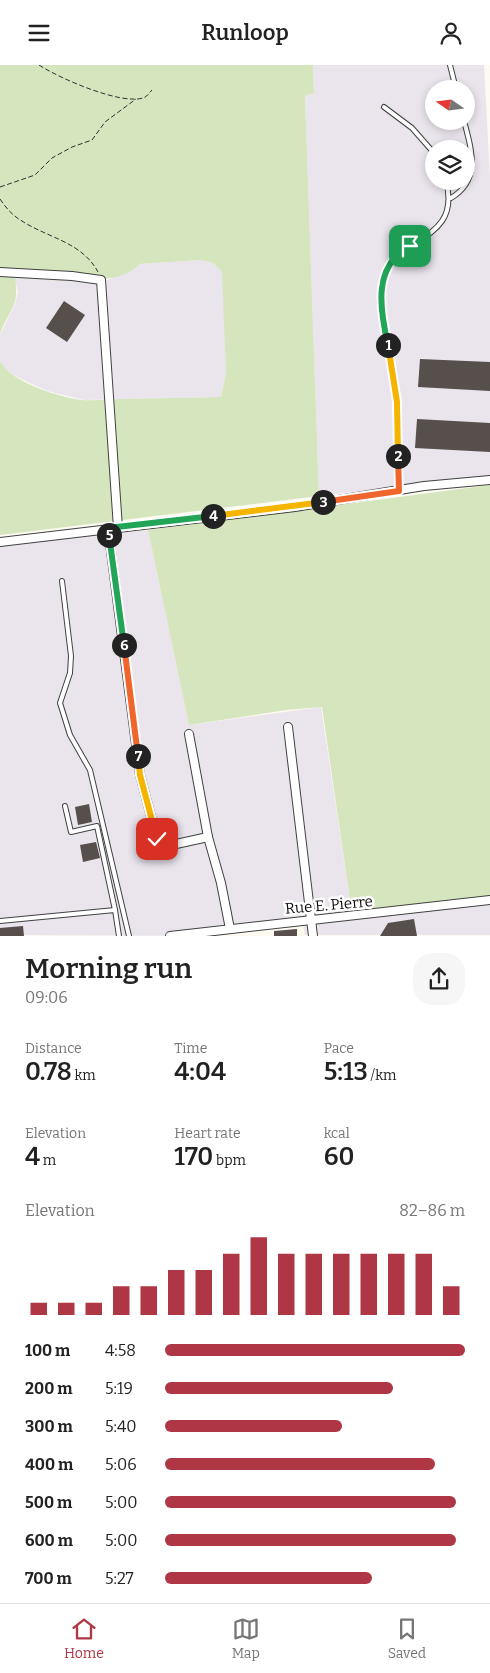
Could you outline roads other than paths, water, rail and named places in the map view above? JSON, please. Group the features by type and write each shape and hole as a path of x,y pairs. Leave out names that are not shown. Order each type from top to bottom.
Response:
{"street":[{"path":"0,272 101,280 118,528"},
{"path":"0,542 295,507 424,486 490,479"},
{"path":"108,528 140,775 157,839 161,845 167,846 208,837"},
{"path":"288,727 313,935"},
{"path":"189,734 208,837 221,883 230,929"},
{"name":"Rue E. Pierre","path":"170,935 490,901"}],"lane":[{"path":"450,65 454,80"},
{"path":"384,107 412,128 425,143"},
{"path":"399,491 397,402 393,366 382,320 382,287 391,261 402,251 426,238 435,230 451,198 465,188 471,169 472,150 466,130"},
{"path":"449,190 451,198"},
{"path":"62,581 71,656 70,673 60,703 70,735 90,770 129,935"},
{"path":"66,807 71,832 97,826 119,935"},
{"path":"0,921 115,910"}]}
